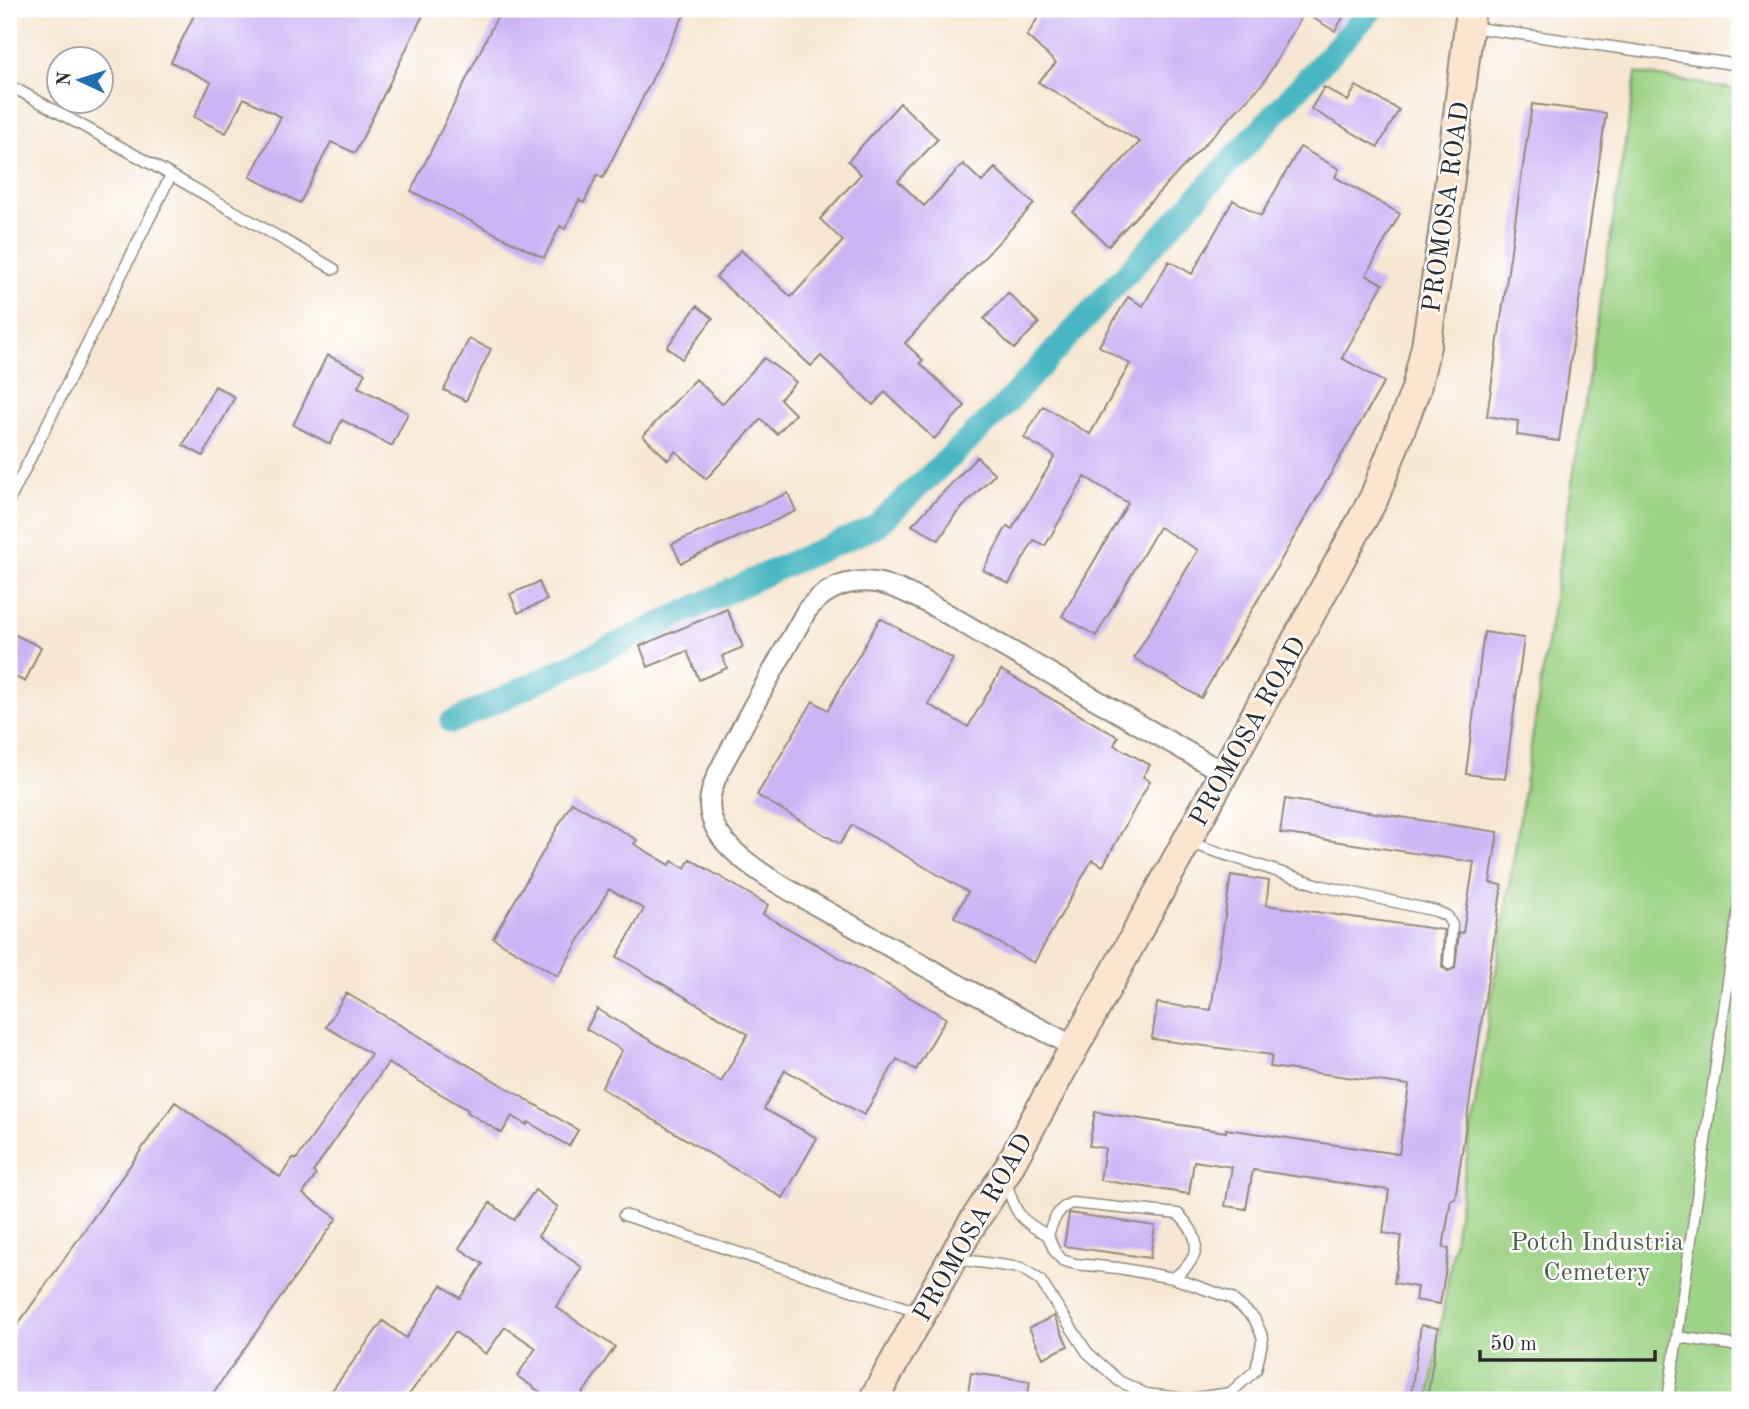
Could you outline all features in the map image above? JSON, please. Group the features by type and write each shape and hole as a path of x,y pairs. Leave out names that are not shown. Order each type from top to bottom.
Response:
{"street":[{"name":"PROMOSA ROAD","path":"873,1400 1004,1174 1374,498 1416,389 1426,346 1444,227 1469,18"},
{"path":"1073,1046 958,985 792,891 726,844 715,828 710,799 717,777 744,723 807,610 816,599 832,588 847,583 878,583 905,593 978,632 1224,773"}],"lane":[{"path":"1469,18 1740,65"},
{"path":"9,85 334,269"},
{"path":"9,501 170,175"},
{"path":"1186,842 1322,886 1437,911 1447,916 1452,925 1450,964"},
{"path":"1668,1400 1740,898"},
{"path":"953,1258 1021,1268 1040,1280 1087,1352 1118,1381 1146,1394 1189,1399 1230,1393 1256,1370 1264,1338 1254,1318 1231,1298 1173,1278 1062,1260 1048,1235 1030,1226 1018,1215 1011,1201 1004,1174"},
{"path":"1048,1235 1061,1210 1072,1203 1178,1214 1190,1226 1196,1244 1190,1266 1173,1278"},
{"path":"624,1215 922,1313"},
{"path":"1677,1337 1740,1346"}],"green space":[{"name":"Potch Industria Cemetery","path":"1636,73 1740,90 1740,1400 1429,1400"}],"building":[{"path":"197,9 426,9 355,153 331,142 300,203 250,177 281,117 244,98 226,133 194,117 211,82 171,62"},
{"path":"501,9 687,9 603,178 597,175 584,203 579,200 565,229 560,226 544,258 411,191"},
{"path":"1043,9 1348,9 1335,31 1304,13 1264,82 1108,246 1073,212 1140,142 1038,82 1056,63 1027,36"},
{"path":"1356,86 1399,110 1378,147 1311,109 1324,87 1348,101"},
{"path":"900,103 938,139 898,181 924,206 963,164 982,182 995,168 1034,204 905,343 923,360 920,363 965,406 934,439 885,392 873,405 821,356 811,366 716,277 741,250 791,297 843,241 820,219 861,174 848,161"},
{"path":"1532,104 1606,113 1559,441 1517,435 1518,421 1487,416"},
{"path":"1300,147 1339,169 1335,177 1400,214 1366,275 1383,284 1342,358 1384,382 1201,698 1134,658 1198,550 1159,527 1096,636 1062,616 1128,503 1085,477 1045,546 1034,540 1009,584 983,570 1007,526 1012,529 1055,456 1024,438 1043,406 1090,434 1130,364 1099,346 1128,297 1143,306 1169,261 1192,274 1233,200 1261,216"},
{"path":"1008,293 1039,323 1014,349 984,319"},
{"path":"697,306 713,318 682,359 667,347"},
{"path":"469,339 491,349 466,401 444,390"},
{"path":"327,355 365,373 358,387 408,413 392,446 342,420 330,444 293,425"},
{"path":"764,358 796,382 780,399 795,414 777,434 761,419 706,479 676,451 668,460 643,436 696,379 722,404"},
{"path":"215,386 235,397 203,456 183,445"},
{"path":"977,457 995,474 955,515 939,540 912,525"},
{"path":"788,493 796,511 681,563 672,544"},
{"path":"539,582 547,600 518,613 510,594"},
{"path":"727,609 743,647 722,656 727,668 699,680 687,651 648,667 640,646"},
{"path":"880,618 953,659 928,704 968,727 1001,670 1118,737 1114,745 1150,765 1143,777 1150,781 1103,866 1092,860 1034,963 954,917 968,892 852,825 840,844 757,795 813,701 828,710"},
{"path":"9,632 41,647 25,682 9,674"},
{"path":"1484,632 1524,638 1505,779 1466,774"},
{"path":"1285,799 1498,832 1490,883 1502,885 1455,1199 1451,1199 1443,1248 1449,1249 1440,1304 1415,1300 1417,1287 1394,1283 1402,1236 1383,1233 1389,1190 1253,1170 1246,1209 1225,1206 1232,1167 1194,1161 1189,1194 1100,1180 1105,1148 1089,1146 1095,1112 1399,1154 1409,1085 1270,1067 1272,1055 1152,1039 1157,1003 1211,1010 1231,875 1269,881 1266,905 1444,930 1442,967 1448,971 1455,968 1459,932 1463,933 1474,862 1280,833"},
{"path":"572,802 637,840 634,844 670,865 672,861 685,868 690,859 768,905 763,914 946,1018 916,1070 897,1059 864,1115 785,1070 764,1109 817,1138 783,1198 601,1088 622,1050 586,1029 597,1009 721,1082 748,1034 617,957 644,909 609,889 558,976 493,938"},
{"path":"346,993 578,1130 569,1146 528,1122 527,1125 512,1116 502,1133 388,1063 313,1172 316,1175 303,1194 337,1218 208,1400 9,1400 9,1337 175,1102 280,1177 293,1158 296,1160 371,1054 326,1027"},
{"path":"535,1190 558,1207 538,1236 583,1268 556,1307 615,1347 578,1400 552,1400 517,1376 536,1348 505,1327 486,1354 455,1332 405,1400 325,1400 383,1321 406,1338 442,1285 460,1298 483,1264 459,1248 490,1203 514,1220"},
{"path":"1069,1213 1155,1226 1150,1258 1064,1246"},
{"path":"1054,1316 1068,1346 1043,1358 1029,1328"},
{"path":"1421,1325 1438,1328 1427,1400 1410,1400"},
{"path":"971,1373 1030,1381 1027,1400 967,1400"}],"waterway":[{"path":"452,722 772,571 875,527 999,411 1372,9"}]}
